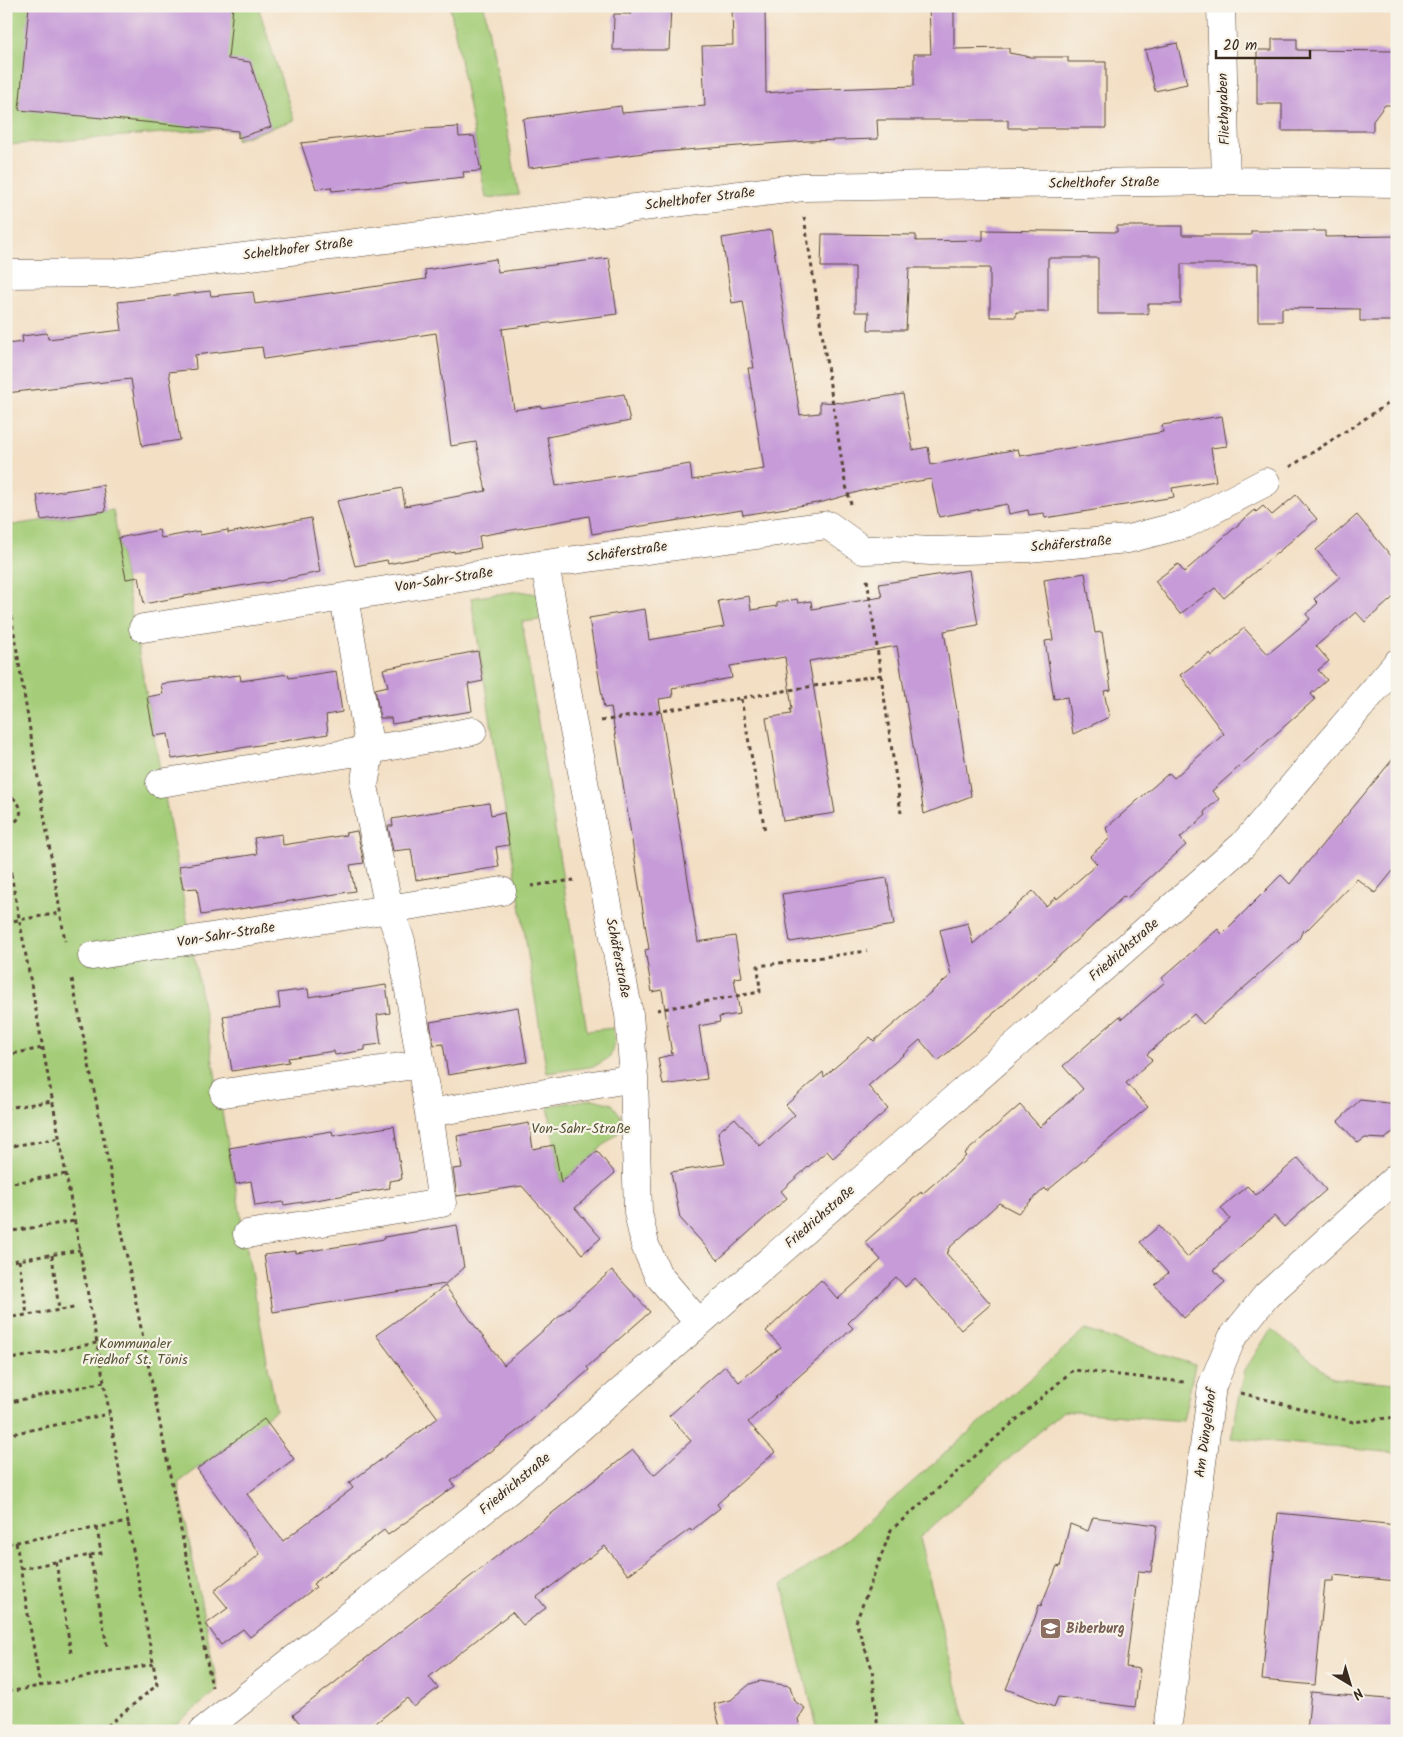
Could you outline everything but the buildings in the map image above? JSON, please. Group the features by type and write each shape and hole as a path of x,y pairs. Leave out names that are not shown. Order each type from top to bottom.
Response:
{"street":[{"name":"Fliethgraben","path":"1221,6 1226,181"},
{"name":"Schelthofer Straße","path":"6,274 115,273 803,187 1226,181 1397,183"},
{"name":"Schäferstraße","path":"699,1323 658,1275 645,1245 638,1212 630,1014 573,725 545,564 828,524 863,550 931,551 1028,548 1128,539 1186,524 1266,482"},
{"name":"Von-Sahr-Straße","path":"143,628 545,564"},
{"path":"247,1234 442,1202 401,941 389,909 364,786 370,750 344,597"},
{"name":"Friedrichstraße","path":"211,1725 509,1490 1243,845 1397,663"},
{"path":"160,783 370,750 473,731"},
{"name":"Von-Sahr-Straße","path":"76,959 502,891"},
{"path":"224,1093 420,1064"},
{"path":"429,1112 634,1078"},
{"name":"Am Düngelshof","path":"1167,1731 1212,1386 1232,1338 1266,1296 1397,1177"}],"path":[{"path":"803,187 804,222 845,482 852,507"},
{"path":"1266,482 1397,398"},
{"path":"863,550 901,813"},
{"path":"6,585 60,913 76,959 211,1725"},
{"path":"573,725 881,675"},
{"path":"741,698 765,831"},
{"path":"6,794 18,802 21,814 16,821 6,828"},
{"path":"6,848 110,1414 157,1684 101,1731"},
{"path":"6,875 11,874"},
{"path":"502,891 602,875"},
{"path":"6,922 60,913"},
{"name":"Schäferstraße","path":"630,1014 760,992 758,966 868,950"},
{"path":"6,1055 43,1048"},
{"path":"6,1108 53,1101"},
{"path":"6,1147 60,1138"},
{"path":"6,1184 66,1174"},
{"path":"6,1232 75,1221"},
{"path":"6,1262 80,1250"},
{"path":"52,1255 59,1310"},
{"path":"19,1260 27,1315"},
{"path":"6,1318 74,1308"},
{"path":"6,1360 97,1343"},
{"path":"878,1731 872,1669 856,1622 891,1530 1073,1370 1212,1386 1353,1422 1397,1417"},
{"path":"6,1403 104,1382"},
{"path":"6,1435 110,1414"},
{"path":"6,1544 128,1522"},
{"path":"20,1569 101,1553 97,1528"},
{"path":"16,1542 40,1686"},
{"path":"90,1555 107,1646"},
{"path":"56,1562 71,1653"},
{"path":"8,1692 153,1664"},
{"path":"6,1679 15,1731"}],"green space":[{"path":"6,6 258,6 294,120 236,140 236,131 216,129 6,145"},
{"path":"450,6 484,6 519,195 486,198"},
{"name":"Kommunaler Friedhof St. Tönis","path":"113,510 276,1410 178,1483 218,1690 167,1731 6,1731 6,526"},
{"path":"519,591 537,594 548,619 522,622 587,1031 613,1028 615,1040 610,1057 595,1066 547,1073 471,598"},
{"name":"Von-Sahr-Straße","path":"593,1099 612,1104 621,1116 620,1131 561,1183 548,1106"},
{"path":"1271,1329 1333,1378 1397,1383 1397,1453 1231,1438 1245,1370"},
{"path":"1085,1330 1195,1365 1183,1421 1063,1411 919,1538 968,1731 818,1731 782,1585 849,1538"}],"place":[{"name":"Biberburg","path":"1050,1629"}]}
